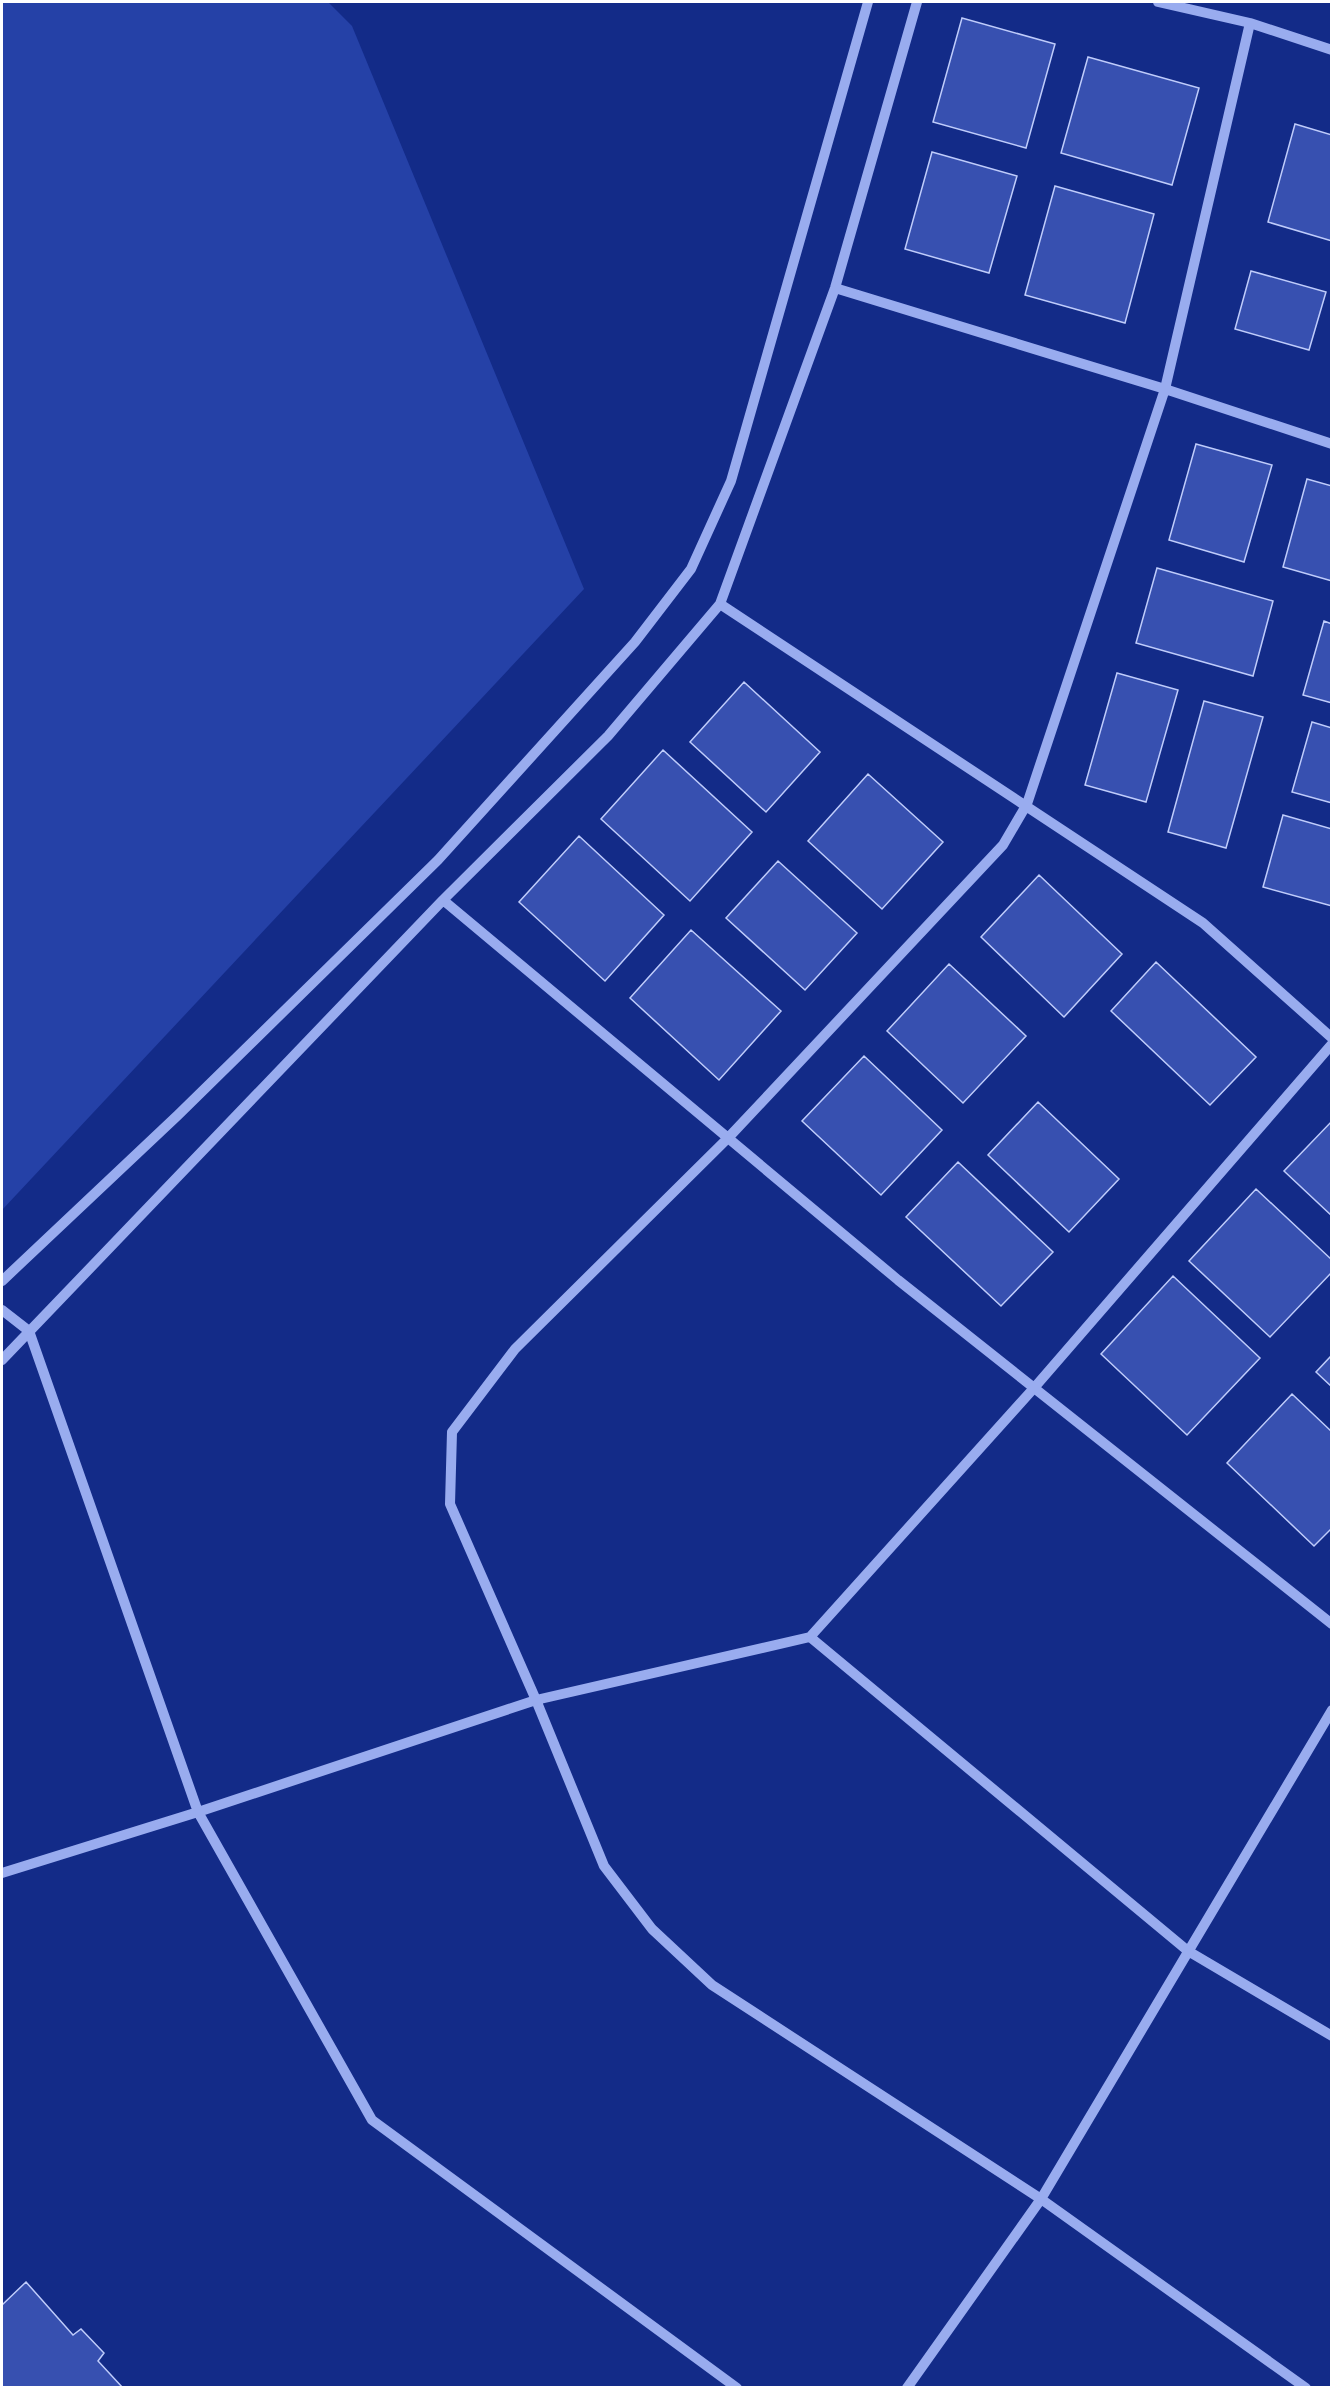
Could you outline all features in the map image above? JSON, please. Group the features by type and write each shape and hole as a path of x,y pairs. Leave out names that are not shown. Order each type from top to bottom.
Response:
{"street":[{"path":"2,1281 178,1115 438,860 635,642 691,569 731,481 868,2"},
{"path":"2,1360 443,900 608,736 720,604 835,288 917,2"},
{"path":"1158,2 1250,23 1332,50"},
{"path":"1250,23 1165,388 1027,804 1003,845 729,1137 514,1349 452,1432 450,1504 536,1700 604,1866 652,1929 712,1984 1041,2199 1306,2388"},
{"path":"835,288 1165,388 1332,444"},
{"path":"720,604 1027,804 1203,923 1332,1038"},
{"path":"443,900 898,1280 1332,1624"},
{"path":"2,1873 198,1812 536,1700 810,1637 1034,1388 1332,1044"},
{"path":"2,1310 29,1331 198,1812 372,2120 737,2388"},
{"path":"810,1637 1188,1951 1332,2036"},
{"path":"907,2388 1041,2199 1332,1710"}],"shaded area":[{"path":"2,2 328,2 352,26 584,589 2,1210"}],"building":[{"path":"962,18 1055,44 1026,148 933,122"},
{"path":"1088,57 1199,88 1172,185 1061,153"},
{"path":"1295,124 1332,135 1332,241 1268,222"},
{"path":"932,152 1017,176 989,273 905,249"},
{"path":"1055,186 1154,214 1125,323 1025,295"},
{"path":"1251,271 1326,292 1309,350 1235,329"},
{"path":"1196,444 1272,465 1244,562 1169,540"},
{"path":"1307,479 1332,486 1332,581 1283,567"},
{"path":"1157,568 1273,601 1253,676 1136,643"},
{"path":"1324,621 1332,624 1332,703 1303,695"},
{"path":"1117,673 1178,690 1146,802 1085,785"},
{"path":"744,682 820,752 766,812 690,742"},
{"path":"1204,701 1263,717 1226,848 1168,832"},
{"path":"1312,722 1332,728 1332,803 1292,792"},
{"path":"663,750 752,832 690,901 601,819"},
{"path":"868,774 943,842 882,909 808,841"},
{"path":"1283,815 1332,829 1332,906 1263,887"},
{"path":"579,836 664,915 605,981 519,902"},
{"path":"778,861 857,933 805,990 726,918"},
{"path":"1039,875 1122,954 1064,1017 981,937"},
{"path":"691,930 781,1011 719,1080 630,998"},
{"path":"1156,962 1256,1057 1210,1105 1111,1011"},
{"path":"949,964 1026,1036 963,1103 887,1031"},
{"path":"864,1056 942,1130 881,1195 802,1121"},
{"path":"1038,1102 1119,1179 1069,1232 988,1155"},
{"path":"1332,1121 1332,1216 1284,1171"},
{"path":"958,1162 1053,1252 1001,1306 906,1217"},
{"path":"1256,1189 1332,1260 1332,1272 1270,1337 1189,1261"},
{"path":"1173,1276 1260,1358 1187,1435 1101,1354"},
{"path":"1332,1355 1332,1387 1316,1372"},
{"path":"1292,1394 1332,1432 1332,1528 1314,1546 1227,1463"},
{"path":"26,2282 73,2335 81,2329 104,2353 98,2361 123,2388 2,2388 2,2305"}]}
